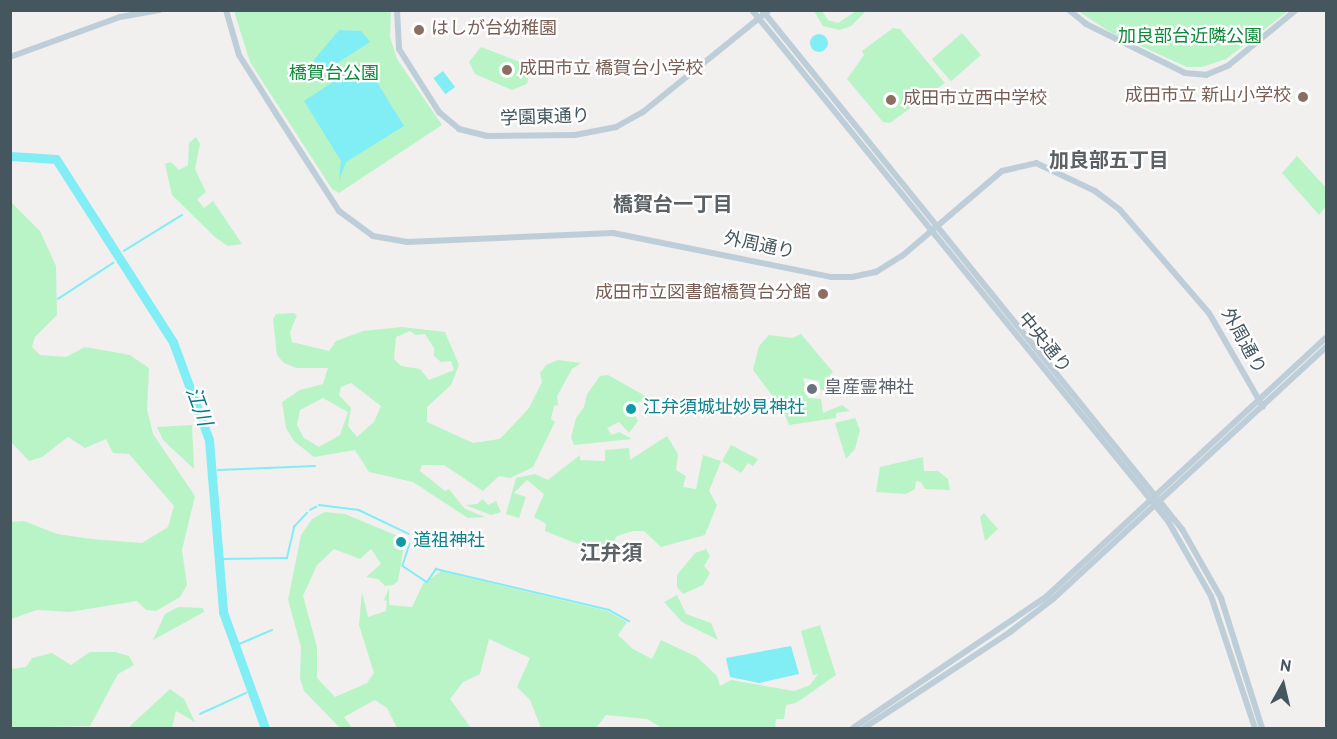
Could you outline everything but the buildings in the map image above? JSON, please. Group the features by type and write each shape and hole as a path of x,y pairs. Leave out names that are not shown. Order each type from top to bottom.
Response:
{"street":[{"path":"10,57 116,18 159,10"},
{"name":"外周通り","path":"226,10 239,55 339,211 360,229 379,238 406,242 613,233 841,278 890,265 1002,171 1019,164 1046,166 1095,192 1120,210 1209,313 1260,404"},
{"name":"学園東通り","path":"397,10 399,49 439,112 459,129 487,136 575,135 616,127 643,112 764,13"},
{"name":"中央通り","path":"752,10 764,13 1156,502 1189,539 1221,598 1262,729"},
{"path":"1069,10 1086,24 1185,73 1206,75 1229,65 1296,10"},
{"path":"864,729 1026,621 1260,404 1326,338"},
{"path":"1260,404 1326,347"},
{"path":"853,729 1021,616 1156,502"},
{"name":"中央通り","path":"1156,502 1186,547 1208,588 1255,729"}],"green space":[{"name":"橋賀台公園","path":"234,11 391,11 390,37 397,59 442,125 339,193 332,189 250,62"},
{"path":"814,11 822,11 828,20 838,23 856,11 866,11 851,26 840,30 823,26"},
{"name":"加良部台近隣公園","path":"1078,11 1288,11 1226,59 1202,67 1187,67 1110,32"},
{"path":"893,28 900,29 945,83 890,123 883,122 847,79 864,55 862,51"},
{"path":"962,33 981,55 951,81 932,59"},
{"path":"481,47 525,64 529,75 527,84 512,90 475,74 469,62"},
{"path":"196,137 200,144 195,169 206,192 197,199 204,208 213,201 242,244 228,246 216,238 172,195 165,164 171,162 179,170 188,165 189,143"},
{"path":"1297,156 1326,188 1326,206 1319,215 1282,173"},
{"path":"10,201 40,231 56,266 57,315 35,337 32,347 40,355 66,357 85,347 108,351 130,355 149,368 147,409 153,434 195,496 182,550 187,585 180,597 156,611 146,610 137,601 69,612 37,610 11,619 11,522 24,521 57,534 142,543 168,527 174,506 129,454 113,453 106,439 85,448 68,437 42,457 29,461 11,442"},
{"path":"293,313 297,315 290,332 292,342 329,351 336,341 363,331 402,327 445,332 459,365 451,385 427,407 427,422 473,443 500,439 529,408 542,382 540,373 546,365 558,360 581,363 572,369 557,396 558,405 554,406 551,419 555,422 533,467 510,478 499,476 483,491 444,465 422,465 420,471 445,491 449,489 465,509 485,517 468,518 413,482 369,472 355,450 314,457 294,441 286,428 282,402 300,390 323,384 328,368 296,368 284,363 277,355 273,319 276,314","holes":["410,331 416,335 425,334 434,348 434,356 441,362 451,361 454,370 429,380 420,369 401,366 394,359 396,337","351,383 381,406 374,422 357,437 348,426 351,408 339,395 341,387","323,398 348,412 340,435 319,447 304,438 297,425 300,410"]},
{"path":"801,334 833,372 826,379 825,390 820,390 819,381 803,378 808,398 821,399 823,413 842,405 850,411 836,413 836,418 789,425 783,410 753,370 759,346 769,335 793,338"},
{"path":"608,375 649,398 629,406 638,421 629,433 619,422 607,428 612,435 619,432 632,439 574,445 571,437 576,418 584,407 587,394 600,376"},
{"path":"855,418 860,430 855,449 846,459 835,423"},
{"path":"192,425 194,469 163,440 157,427"},
{"path":"667,436 678,454 676,470 686,476 683,487 696,489 703,455 721,461 709,491 717,505 705,535 661,547 644,531 633,531 617,536 609,550 593,550 545,531 546,524 534,517 544,494 527,480 514,493 526,497 519,518 506,514 516,478 535,474 548,480 580,455 580,460 605,461 605,450 629,448 630,460"},
{"path":"731,445 758,459 753,466 748,463 741,473 722,461"},
{"path":"923,457 924,471 938,471 948,479 950,490 925,489 921,482 916,481 915,489 906,494 876,492 880,467"},
{"path":"483,499 488,505 496,501 501,512 491,515 465,505 477,504"},
{"path":"325,512 345,514 405,539 398,581 393,585 385,586 378,579 366,577 381,564 371,549 360,559 334,549 317,565 303,596 317,647 317,678 335,697 367,683 374,673 359,625 362,592 368,617 386,611 387,601 384,600 389,588 389,605 412,607 423,584 441,571 607,611 627,622 618,635 633,649 652,659 661,640 697,657 717,676 720,686 731,680 794,691 810,685 818,674 813,675 801,631 820,625 836,675 796,703 786,705 784,719 776,719 775,728 662,728 647,719 606,715 596,728 541,728 530,700 517,687 530,658 489,639 480,674 463,682 450,699 471,728 397,728 387,708 375,700 344,717 352,728 340,728 304,691 300,678 301,647 288,600 301,535 312,519"},
{"path":"984,513 998,529 985,541 980,517"},
{"path":"706,549 710,556 704,566 710,573 703,585 683,594 677,587 677,575 695,553"},
{"path":"677,595 686,614 711,623 718,640 682,622 664,602"},
{"path":"178,607 203,608 204,612 153,640 165,614"},
{"path":"90,652 115,652 129,656 134,665 118,674 90,726 11,728 11,669 26,667 32,658 52,653 71,665"},
{"path":"170,689 184,699 195,722 176,711 172,728 128,728"}],"water":[{"path":"339,30 361,31 370,42 317,76 307,68"},
{"path":"819,34 825,37 828,43 825,49 819,52 813,49 810,43 813,37"},
{"path":"360,64 367,66 404,126 346,162 339,181 341,161 304,101"},
{"path":"443,71 455,87 445,94 433,78"},
{"path":"791,646 799,674 759,683 730,677 726,658"}],"waterway":[{"name":"江川","path":"10,156 56,159 173,342 209,440 223,612 265,728"},
{"path":"124,251 182,215"},
{"path":"58,299 113,263"},
{"path":"218,470 315,466"},
{"path":"319,505 359,510 409,534"},
{"path":"310,510 316,507"},
{"path":"223,559 287,558 294,527 307,513"},
{"path":"410,544 403,566 427,582 436,569 609,610 629,621"},
{"path":"237,645 272,630"},
{"path":"200,714 246,693"}],"place":[{"name":"はしが台幼稚園","path":"419,30"},
{"name":"成田市立 橋賀台小学校","path":"507,70"},
{"name":"成田市立 新山小学校","path":"1303,97"},
{"name":"成田市立西中学校","path":"891,100"},
{"name":"成田市立図書館橋賀台分館","path":"823,294"},
{"name":"皇産霊神社","path":"812,389"},
{"name":"江弁須城址妙見神社","path":"631,409"},
{"name":"道祖神社","path":"401,542"}],"district":[{"name":"加良部五丁目","path":"1109,162"},
{"name":"橋賀台一丁目","path":"673,206"},
{"name":"江弁須","path":"611,555"}]}
